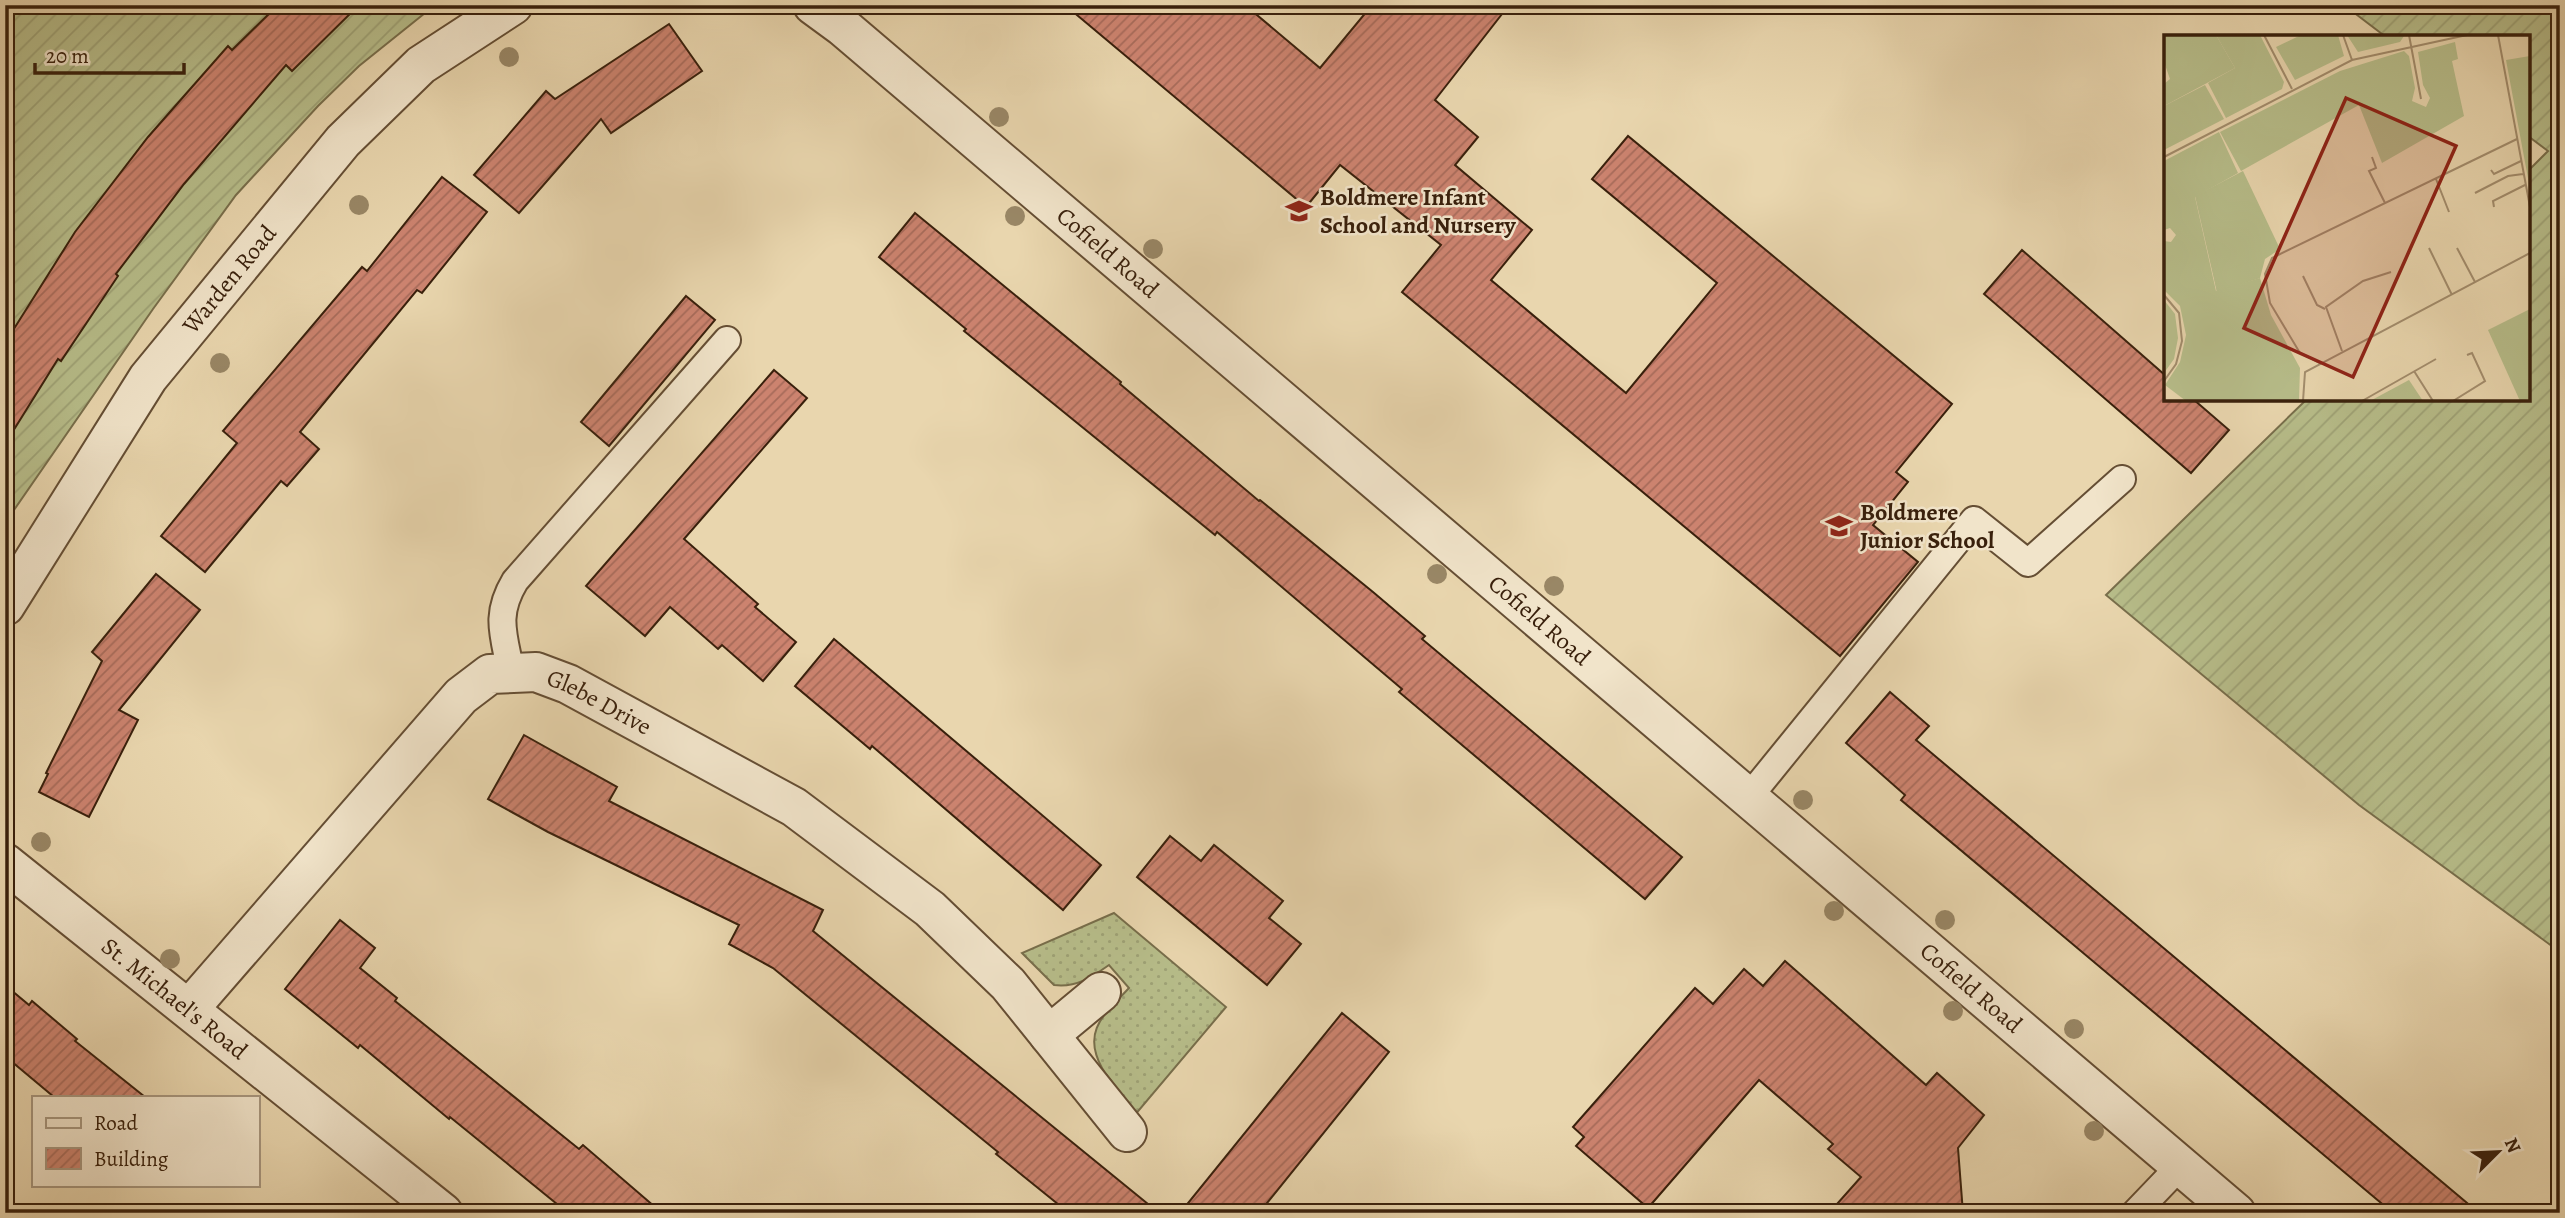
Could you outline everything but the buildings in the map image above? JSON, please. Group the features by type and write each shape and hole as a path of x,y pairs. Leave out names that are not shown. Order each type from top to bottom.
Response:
{"street":[{"name":"Warden Road","path":"5,606 148,378 343,141 421,65 513,5"},
{"name":"Cofield Road","path":"828,16 2236,1213"},
{"name":"Glebe Drive","path":"189,1009 461,696 490,674 536,672 568,684 794,807 930,909 1008,984 1127,1132"},
{"name":"St. Michael's Road","path":"5,863 443,1213"},
{"path":"1049,1035 1101,992"}],"lane":[{"path":"511,673 501,622 504,599 515,581 727,340"},
{"path":"1748,798 1974,520 2028,563 2122,480"},
{"path":"2134,1213 2180,1166"}],"green space":[{"path":"5,5 435,5 359,66 236,195 153,309 5,523"},
{"path":"2344,5 2560,5 2560,952 2359,805 2106,595 2305,401 2530,401 2530,169 2548,151 2530,138 2530,35 2383,35"},
{"path":"1114,913 1226,1007 1118,1135 1117,1091 1102,1068 1094,1043 1099,1023 1129,988 1109,965 1077,983 1054,985 1022,953"}],"place":[{"name":"Boldmere Infant School and Nursery","path":"1299,211"},
{"name":"Boldmere Junior School","path":"1839,526"}]}
